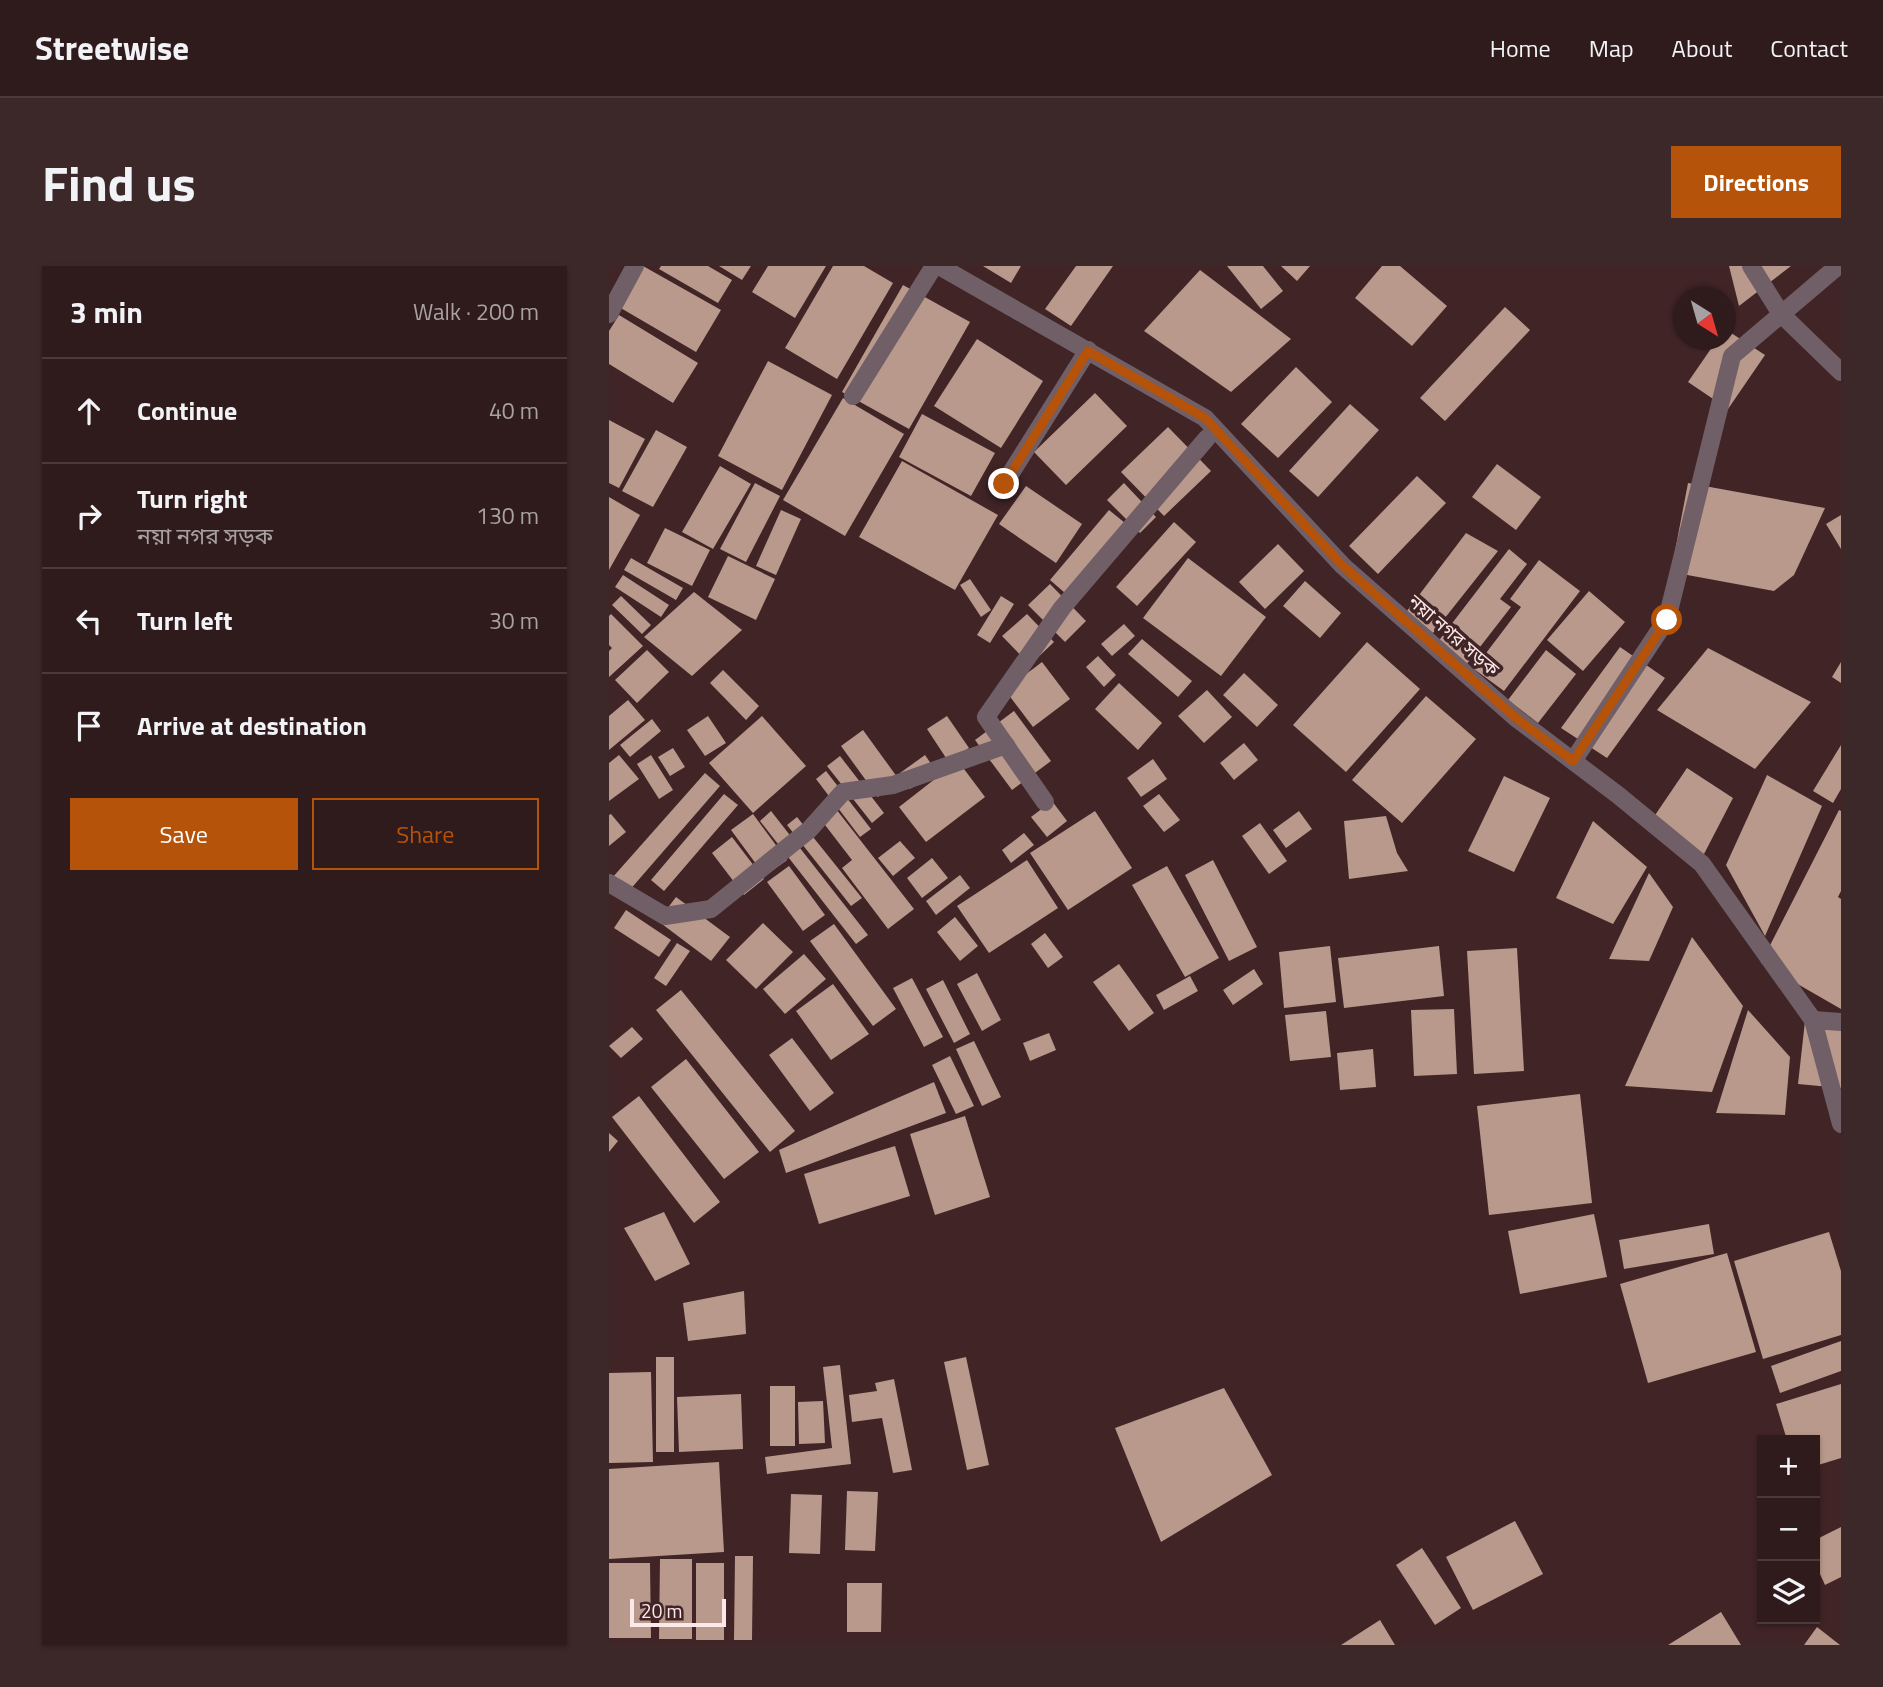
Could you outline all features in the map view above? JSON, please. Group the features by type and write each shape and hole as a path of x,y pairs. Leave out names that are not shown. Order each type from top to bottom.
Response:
{"street":[{"path":"609,314 635,266"},
{"path":"853,396 937,266"},
{"name":"নয়া নগর সড়ক","path":"937,266 1205,418 1343,566 1516,718 1618,795 1702,864 1813,1020 1841,1124"},
{"path":"1751,266 1781,314 1841,372"},
{"path":"1573,761 1667,620 1733,356 1837,266"},
{"path":"1004,484 1088,351"},
{"path":"1045,802 986,717 1062,608 1207,438"},
{"path":"609,883 666,916 711,909 809,830 843,792 893,785 1006,745"},
{"path":"1813,1020 1841,1022"}],"building":[{"path":"643,266 721,310 696,352 619,307"},
{"path":"661,266 708,266 732,280 718,303 659,269"},
{"path":"719,266 751,266 742,280"},
{"path":"768,266 826,266 795,318 752,292"},
{"path":"833,266 864,266 893,283 837,379 785,348"},
{"path":"983,266 1021,266 1011,283"},
{"path":"1076,266 1113,266 1071,326 1045,309"},
{"path":"1227,266 1263,266 1283,291 1261,309"},
{"path":"1281,266 1310,266 1297,281"},
{"path":"1382,266 1400,266 1447,306 1412,346 1355,298"},
{"path":"1729,266 1791,266 1739,306"},
{"path":"1200,270 1291,339 1231,392 1144,331"},
{"path":"903,285 970,322 909,429 842,392"},
{"path":"1505,307 1530,330 1445,421 1420,398"},
{"path":"619,315 698,363 673,403 609,364 609,331"},
{"path":"1736,336 1765,355 1728,409 1688,382 1710,350 1736,350"},
{"path":"977,339 1043,381 1001,448 934,406"},
{"path":"768,361 832,395 782,490 718,456"},
{"path":"1296,367 1332,402 1278,458 1241,424"},
{"path":"1095,393 1127,426 1066,485 1034,452"},
{"path":"843,398 904,434 845,536 783,500"},
{"path":"1350,404 1379,430 1318,497 1289,471"},
{"path":"922,414 995,453 971,496 899,457"},
{"path":"609,420 645,439 619,488 609,483"},
{"path":"1168,427 1211,471 1164,516 1121,472"},
{"path":"656,430 687,447 653,507 622,491"},
{"path":"902,461 998,515 955,590 859,537"},
{"path":"1497,464 1541,497 1516,530 1472,497"},
{"path":"720,466 751,484 713,549 682,532"},
{"path":"1417,476 1446,503 1378,574 1349,546"},
{"path":"755,483 780,496 746,562 720,549"},
{"path":"1124,483 1156,517 1140,533 1107,500"},
{"path":"1688,483 1825,508 1794,575 1774,591 1671,572"},
{"path":"1026,486 1082,524 1056,563 999,524"},
{"path":"609,497 640,515 609,570"},
{"path":"781,510 801,519 776,575 756,566"},
{"path":"1109,510 1125,523 1065,593 1050,580"},
{"path":"1841,515 1841,549 1826,524"},
{"path":"1174,522 1196,542 1137,606 1116,587"},
{"path":"665,528 710,550 692,586 647,563"},
{"path":"1466,533 1498,551 1433,633 1407,611"},
{"path":"1278,544 1304,571 1265,609 1239,582"},
{"path":"1509,549 1527,564 1500,599 1511,607 1466,665 1437,643"},
{"path":"728,556 775,579 756,620 708,597"},
{"path":"631,558 683,588 676,600 624,570"},
{"path":"1188,558 1266,617 1221,676 1143,618"},
{"path":"1539,560 1580,591 1504,691 1474,669 1521,607 1510,599"},
{"path":"623,575 669,605 661,617 615,587"},
{"path":"970,579 991,610 981,617 960,585"},
{"path":"1305,581 1341,613 1320,638 1283,606"},
{"path":"1050,584 1086,621 1065,642 1028,605"},
{"path":"1589,591 1625,622 1583,671 1547,640"},
{"path":"694,592 742,630 692,676 644,637"},
{"path":"621,596 651,625 642,634 612,605"},
{"path":"1001,596 1014,604 990,643 977,635"},
{"path":"611,614 643,646 609,677 609,651 612,648 609,645"},
{"path":"1027,614 1054,642 1030,665 1002,636"},
{"path":"1124,624 1135,636 1112,656 1101,644"},
{"path":"1142,639 1192,681 1178,697 1128,654"},
{"path":"1367,642 1420,689 1346,772 1293,725"},
{"path":"1620,647 1665,678 1607,758 1561,728"},
{"path":"1708,648 1811,702 1755,769 1657,710"},
{"path":"647,650 669,672 637,703 615,680"},
{"path":"1546,650 1576,674 1538,723 1508,700"},
{"path":"1098,656 1116,675 1104,687 1086,667"},
{"path":"1042,662 1070,699 1033,727 1005,690"},
{"path":"1841,662 1841,683 1832,677"},
{"path":"723,670 759,706 746,720 710,683"},
{"path":"1244,673 1278,705 1257,727 1223,695"},
{"path":"1119,683 1162,723 1138,750 1095,709"},
{"path":"1207,690 1232,717 1204,743 1178,716"},
{"path":"1426,696 1476,739 1402,823 1352,780"},
{"path":"628,700 645,720 609,750 609,716"},
{"path":"1014,711 1051,761 1012,790 975,740"},
{"path":"708,716 726,743 705,756 687,730"},
{"path":"762,716 806,766 753,813 709,763"},
{"path":"947,716 969,748 948,761 927,729"},
{"path":"652,719 661,731 630,757 620,745"},
{"path":"863,730 900,781 878,797 841,746"},
{"path":"1244,743 1258,760 1234,780 1220,763"},
{"path":"1841,745 1841,789 1833,803 1813,791"},
{"path":"673,748 685,767 670,776 658,757"},
{"path":"619,755 639,779 609,801 609,763"},
{"path":"651,755 673,790 659,799 637,764"},
{"path":"925,755 936,771 910,789 900,773"},
{"path":"840,756 884,813 872,823 827,766"},
{"path":"1153,759 1167,779 1141,797 1127,778"},
{"path":"958,761 985,797 926,842 899,807"},
{"path":"1687,768 1733,798 1704,854 1647,827"},
{"path":"826,771 871,829 860,837 816,779"},
{"path":"705,773 720,786 628,892 612,878"},
{"path":"1767,775 1822,806 1765,936 1726,865"},
{"path":"1504,776 1550,798 1514,872 1468,851"},
{"path":"724,794 738,805 664,891 651,880"},
{"path":"1159,794 1180,820 1164,832 1143,806"},
{"path":"829,800 914,909 888,929 842,868 852,860 815,812"},
{"path":"1052,801 1067,821 1047,837 1031,817"},
{"path":"1839,810 1841,811 1841,891 1838,897 1841,899 1841,1009 1761,963"},
{"path":"771,811 868,935 856,944 760,821"},
{"path":"1095,811 1132,868 1068,910 1030,853"},
{"path":"1299,811 1312,829 1286,848 1273,830"},
{"path":"611,814 626,832 609,846 609,815"},
{"path":"753,814 787,860 765,876 731,830"},
{"path":"1386,816 1397,853 1408,871 1349,879 1344,821"},
{"path":"797,817 862,898 851,906 787,825"},
{"path":"1593,821 1647,867 1613,924 1556,898"},
{"path":"1260,823 1287,861 1269,874 1242,836"},
{"path":"1024,833 1034,845 1011,863 1002,850"},
{"path":"732,837 764,879 744,895 712,853"},
{"path":"900,841 915,858 893,876 878,858"},
{"path":"932,858 948,878 922,898 907,878"},
{"path":"1027,860 1058,908 989,953 957,906"},
{"path":"1213,860 1257,947 1229,961 1185,875"},
{"path":"789,866 825,915 803,931 767,882"},
{"path":"1167,866 1219,958 1185,977 1132,885"},
{"path":"1649,873 1673,907 1649,961 1609,959"},
{"path":"960,875 970,888 936,915 926,901"},
{"path":"676,897 730,937 711,961 658,921"},
{"path":"626,910 671,940 659,957 614,928"},
{"path":"955,917 978,946 960,961 937,932"},
{"path":"763,923 793,952 756,989 726,960"},
{"path":"834,924 896,1009 873,1026 810,941"},
{"path":"1045,933 1063,957 1048,968 1031,944"},
{"path":"1692,937 1743,1006 1712,1092 1625,1086"},
{"path":"677,943 690,951 666,986 654,978"},
{"path":"1330,946 1336,1002 1284,1008 1279,952"},
{"path":"1439,946 1444,996 1344,1008 1338,958"},
{"path":"1517,948 1524,1071 1474,1074 1467,951"},
{"path":"804,954 826,979 785,1014 763,989"},
{"path":"1119,964 1154,1013 1129,1031 1093,982"},
{"path":"1254,969 1263,984 1233,1005 1223,990"},
{"path":"977,973 1001,1020 982,1031 957,984"},
{"path":"1190,976 1198,991 1164,1010 1156,995"},
{"path":"912,978 943,1037 924,1047 893,988"},
{"path":"943,980 970,1034 954,1043 926,989"},
{"path":"833,984 869,1034 831,1060 796,1011"},
{"path":"681,990 795,1131 770,1152 656,1010"},
{"path":"1454,1009 1457,1074 1414,1076 1411,1010"},
{"path":"1748,1010 1790,1057 1785,1115 1716,1113"},
{"path":"1326,1011 1331,1057 1290,1061 1285,1015"},
{"path":"1805,1021 1841,1029 1841,1088 1798,1084"},
{"path":"632,1027 643,1039 621,1058 609,1046"},
{"path":"1049,1033 1056,1050 1030,1061 1023,1043"},
{"path":"792,1038 834,1093 810,1111 769,1055"},
{"path":"974,1041 1001,1097 982,1106 956,1049"},
{"path":"1373,1049 1376,1087 1340,1090 1337,1053"},
{"path":"950,1056 974,1106 956,1114 932,1065"},
{"path":"686,1059 759,1152 724,1179 651,1087"},
{"path":"934,1082 946,1113 786,1173 779,1150"},
{"path":"1580,1094 1592,1203 1489,1215 1477,1106"},
{"path":"639,1096 720,1202 694,1223 612,1117"},
{"path":"965,1116 990,1197 935,1215 910,1134"},
{"path":"609,1133 618,1141 609,1152"},
{"path":"895,1146 910,1196 819,1224 804,1174"},
{"path":"664,1212 690,1264 655,1281 624,1228"},
{"path":"1594,1214 1607,1277 1520,1294 1508,1231"},
{"path":"1709,1224 1714,1254 1624,1269 1619,1240"},
{"path":"1829,1232 1841,1271 1841,1335 1763,1359 1734,1261"},
{"path":"1727,1253 1756,1352 1648,1383 1620,1284"},
{"path":"744,1291 746,1334 688,1341 683,1303"},
{"path":"1841,1341 1841,1371 1780,1393 1771,1366"},
{"path":"656,1357 674,1357 674,1452 656,1452"},
{"path":"966,1357 989,1465 967,1470 944,1362"},
{"path":"840,1365 851,1464 767,1474 765,1457 832,1448 823,1367"},
{"path":"651,1372 653,1462 609,1463 609,1373"},
{"path":"894,1379 912,1470 893,1473 882,1418 852,1422 849,1395 877,1391 875,1383"},
{"path":"1841,1384 1841,1458 1820,1464 1820,1435 1785,1435 1776,1404"},
{"path":"770,1386 795,1386 795,1446 770,1446"},
{"path":"1224,1388 1272,1475 1161,1542 1115,1428"},
{"path":"741,1394 743,1449 679,1452 677,1397"},
{"path":"823,1401 825,1443 799,1444 798,1402"},
{"path":"719,1462 724,1552 609,1559 609,1469"},
{"path":"847,1491 878,1492 875,1551 845,1550"},
{"path":"791,1494 822,1495 820,1554 789,1553"},
{"path":"1515,1521 1543,1574 1473,1610 1446,1557"},
{"path":"1841,1527 1841,1577 1825,1585 1820,1574 1820,1538"},
{"path":"1422,1548 1461,1608 1435,1625 1396,1565"},
{"path":"735,1556 753,1556 752,1640 734,1640"},
{"path":"660,1559 692,1559 692,1639 659,1639"},
{"path":"609,1563 650,1563 651,1638 609,1638"},
{"path":"696,1563 724,1563 724,1640 696,1640"},
{"path":"847,1583 882,1583 881,1632 847,1632"},
{"path":"1721,1612 1741,1645 1668,1645"},
{"path":"1380,1620 1395,1645 1341,1645"},
{"path":"1817,1627 1840,1645 1804,1645"}],"route":[{"path":"1004,484 1088,351 1205,418 1343,566 1516,718 1573,761 1667,620"}]}
